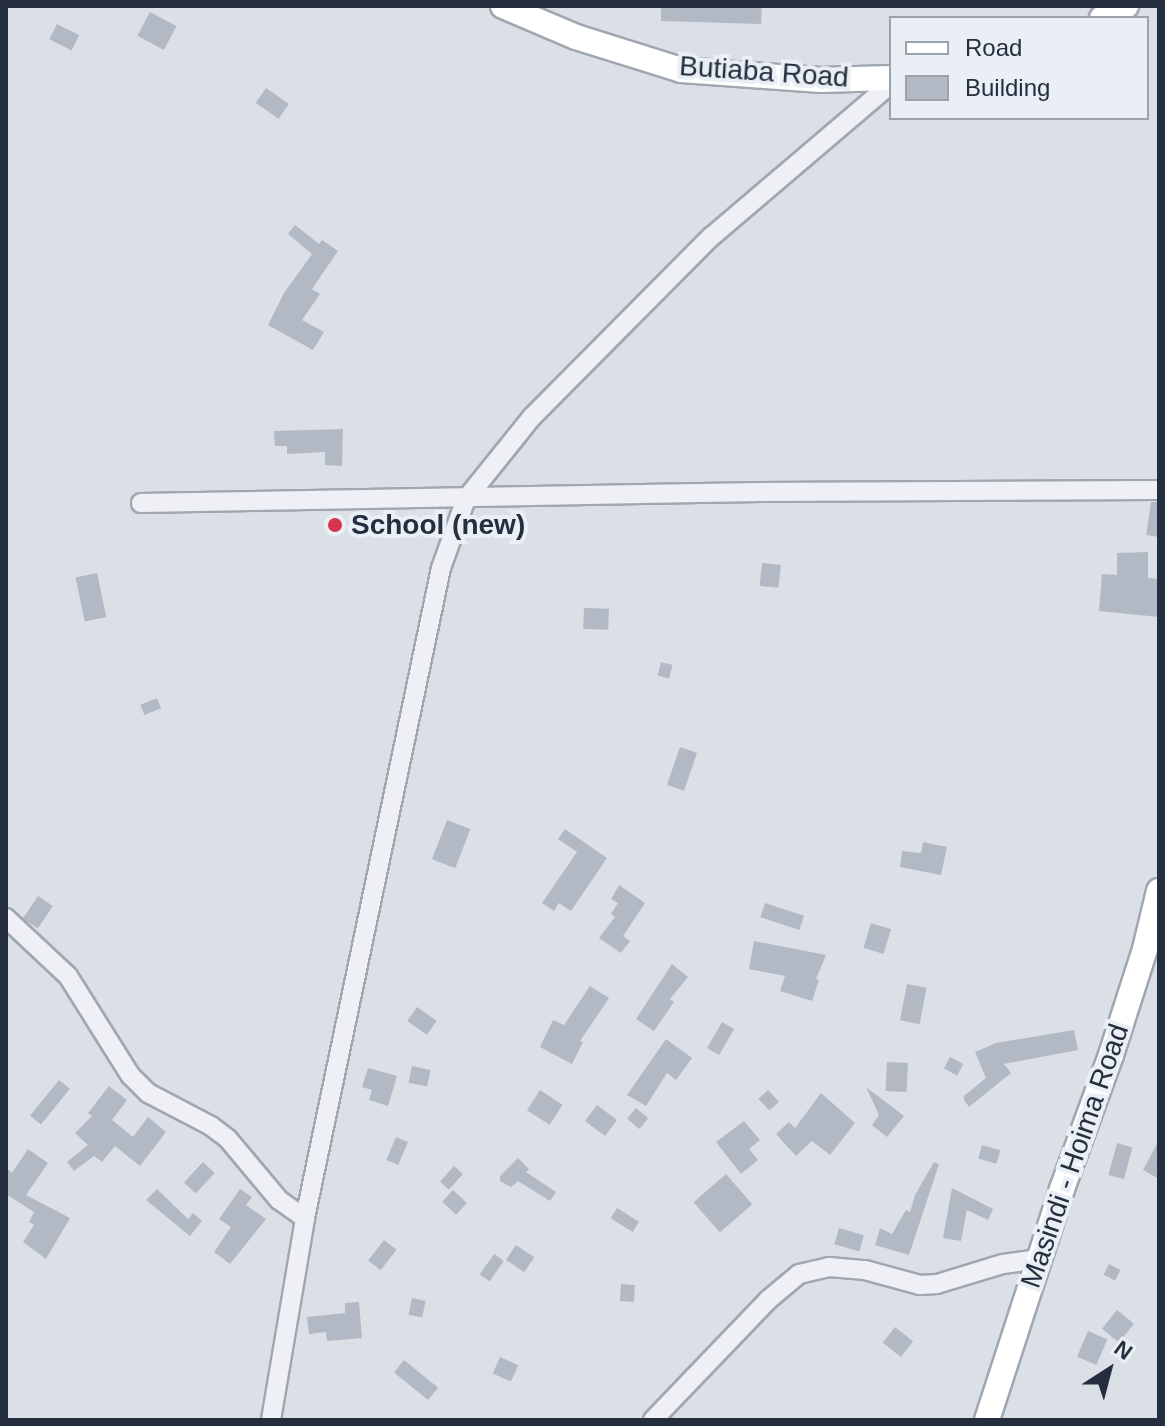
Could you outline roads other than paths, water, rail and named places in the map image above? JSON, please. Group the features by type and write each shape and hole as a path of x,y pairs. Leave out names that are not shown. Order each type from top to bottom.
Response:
{"main road":[{"name":"Butiaba Road","path":"503,6 576,37 681,70 821,80 889,81"},
{"path":"1106,16 1126,6"},
{"name":"Masindi - Hoima Road","path":"987,1420 1039,1259 1116,1040 1159,891"}],"street":[{"path":"271,1420 305,1218 441,568 466,499 532,417 711,237 889,83"},
{"path":"141,503 760,492 1159,490"},
{"path":"6,918 68,976 130,1075 148,1093 211,1126 228,1139 248,1158 261,1181 305,1218"},
{"path":"653,1420 768,1300 799,1274 829,1267 865,1270 920,1285 937,1284 1003,1264 1039,1259"}],"place":[{"name":"School (new)","path":"335,525"}]}
